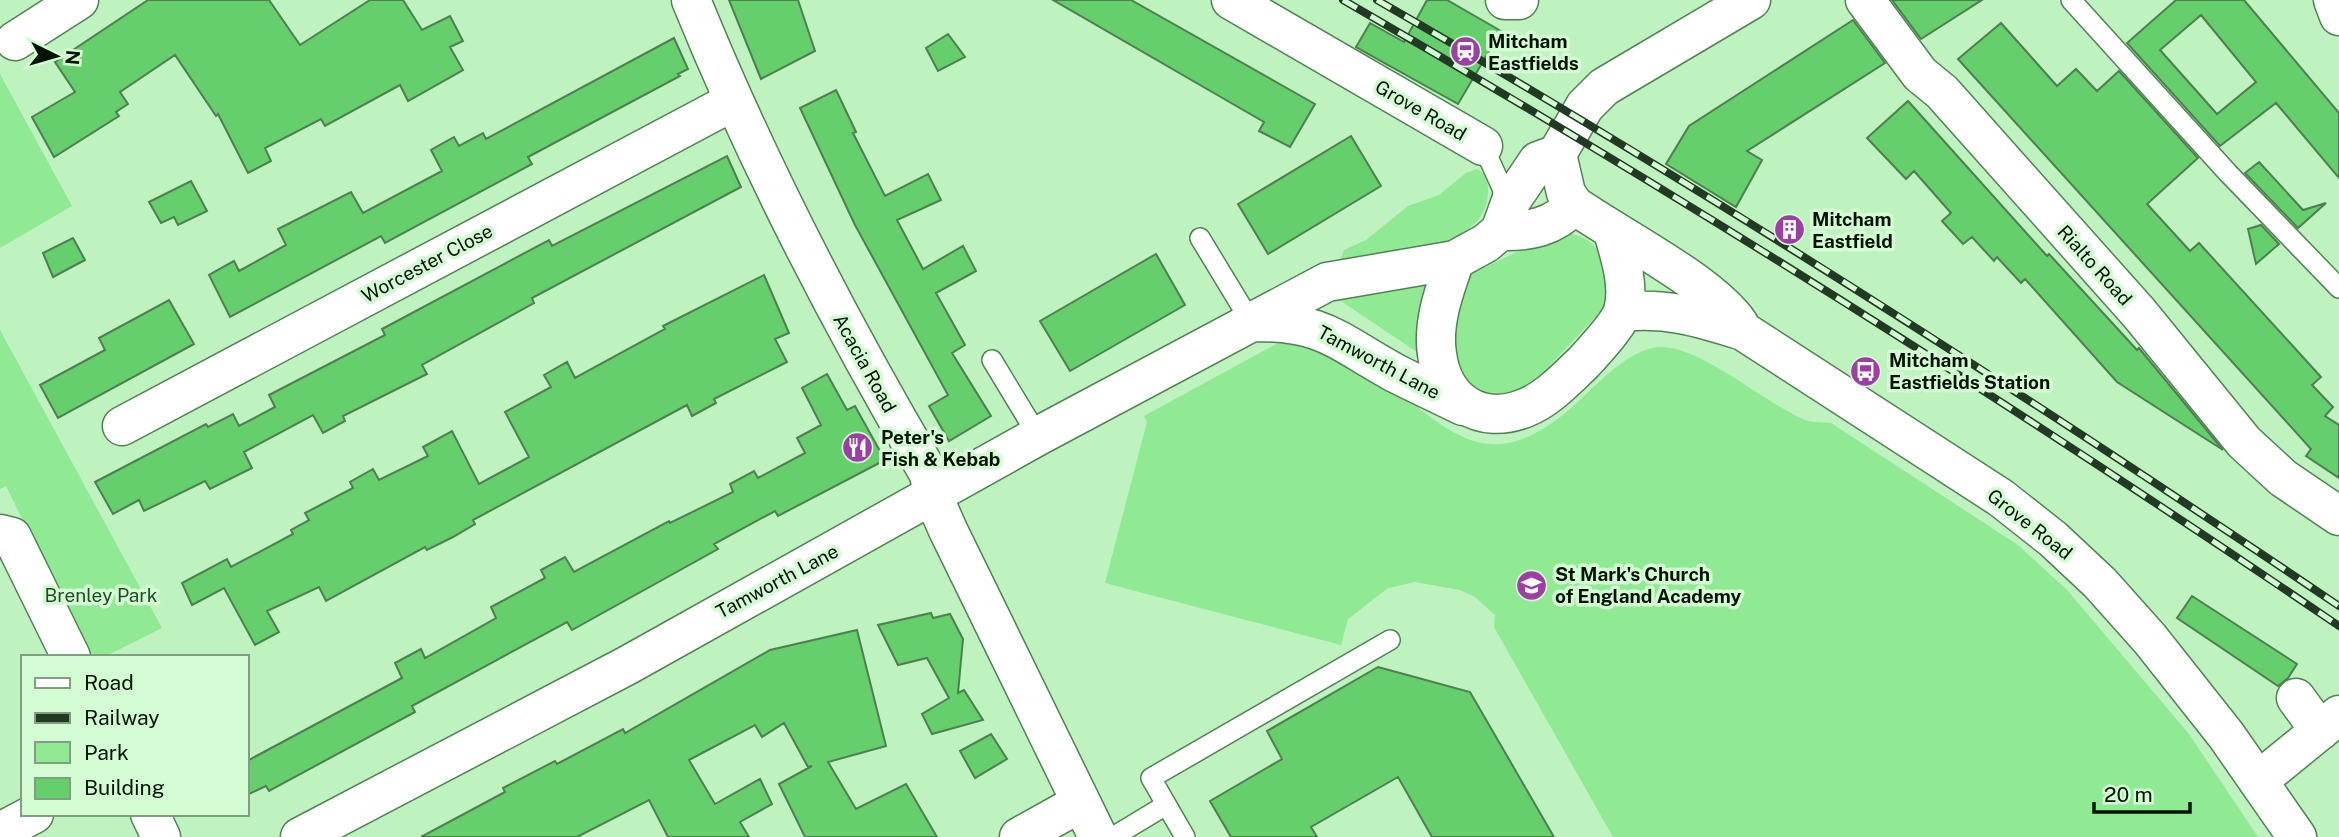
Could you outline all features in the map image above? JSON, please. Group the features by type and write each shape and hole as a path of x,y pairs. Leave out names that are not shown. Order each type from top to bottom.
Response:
{"street":[{"path":"15,41 79,0"},
{"name":"Acacia Road","path":"691,0 732,102 823,288 929,474 933,496 1098,837"},
{"name":"Grove Road","path":"1231,0 1483,146"},
{"path":"1505,0 1519,0"},
{"path":"1557,154 1566,193 1574,205 1613,232 1622,261 1625,289 1623,312 1593,352 1565,380 1526,407 1494,413 1464,407 1446,383 1436,353 1440,311 1455,260 1486,243 1500,231 1511,201 1538,161 1557,154 1577,118 1593,97 1615,78 1751,0"},
{"name":"Rialto Road","path":"1865,0 1920,74 1942,92 2139,313 2244,442 2283,478 2339,516"},
{"path":"2333,0 2339,16"},
{"name":"Worcester Close","path":"122,426 732,102"},
{"path":"1500,231 1524,232 1561,219 1574,205"},
{"name":"Grove Road","path":"1613,232 1642,248 1730,312 1744,331"},
{"name":"Tamworth Lane","path":"300,837 628,665 1038,436 1327,282 1455,260"},
{"name":"Grove Road","path":"1623,312 1654,309 1696,316 1744,331 2001,498 2053,539 2100,583 2150,639 2297,837"},
{"name":"Tamworth Lane","path":"1251,322 1283,321 1312,327 1337,337 1394,372 1464,407"},
{"path":"0,534 12,537 70,655"},
{"path":"2258,781 2329,723 2297,698"},
{"path":"1019,837 1080,803"},
{"path":"0,832 30,816"},
{"path":"151,816 161,837"}],"lane":[{"path":"2071,0 2228,173 2339,288"},
{"name":"Grove Road","path":"1483,146 1503,190 1500,231"},
{"path":"1200,238 1251,322"},
{"path":"992,360 1038,436"},
{"path":"1185,837 1151,778 1390,640"},
{"path":"1113,837 1166,805"}],"green space":[{"path":"0,74 72,206 0,248"},
{"path":"1477,169 1486,179 1488,192 1483,212 1470,227 1452,238 1429,246 1340,260 1344,250 1366,240 1408,206 1439,195 1466,173"},
{"path":"1558,232 1579,236 1594,245 1602,260 1607,289 1603,309 1532,384 1508,394 1485,392 1465,381 1455,371 1447,327 1467,276"},
{"path":"1427,281 1420,354 1335,297"},
{"name":"Brenley Park","path":"0,330 162,628 108,655 89,655 6,486 0,489"},
{"name":"St Mark's Church of England Academy","path":"1300,339 1389,387 1453,432 1480,443 1512,442 1542,430 1627,359 1659,347 1693,355 1713,365 1805,420 1831,423 2018,545 2067,590 2189,734 2258,837 1613,837 1494,627 1495,615 1475,597 1460,590 1415,582 1388,588 1348,619 1341,645 1105,583 1147,422 1144,416 1278,343"}],"building":[{"path":"148,0 269,0 300,45 370,0 403,0 422,30 450,16 463,41 450,47 463,70 408,101 400,85 325,126 321,119 265,148 271,161 248,173 218,114 216,116 175,55 120,92 128,104 116,112 119,116 54,157 32,117 75,92 55,62"},
{"path":"729,0 798,0 815,51 761,79"},
{"path":"1053,0 1131,0 1315,104 1290,147 1259,131 1264,122"},
{"name":"Mitcham Eastfields","path":"1427,0 1447,0 1501,31 1458,104 1356,47 1370,23 1404,42"},
{"path":"1892,0 1982,0 1921,39"},
{"path":"2176,0 2244,0 2339,113 2339,178 2276,103 2220,146 2127,43","holes":["2201,15 2256,82 2217,114 2160,50"]},
{"path":"1853,20 1885,63 1747,151 1762,160 1736,207 1666,164 1689,126"},
{"path":"2001,23 2057,86 2076,69 2097,91 2119,71 2198,158 2147,204 2190,251 2199,243 2321,377 2312,385 2333,407 2325,416 2339,425 2339,478 2306,456 2311,449 1958,59"},
{"path":"948,34 965,57 938,71 926,48"},
{"path":"674,38 688,69 678,74 680,76 528,157 532,164 385,243 381,236 230,317 209,275 234,261 239,271 286,245 278,229 351,192 363,213 442,171 431,150 454,137 459,146 483,133 486,139"},
{"path":"836,90 856,132 853,133 885,196 928,174 941,200 897,220 923,269 963,246 976,271 936,293 965,345 952,353 991,416 949,441 929,406 948,395 855,225 800,108"},
{"path":"1908,101 2047,256 2049,254 2137,350 2139,348 2223,450 2117,382 2025,279 2021,283 1997,257 1994,261 1972,237 1963,244 1942,221 1951,213 1914,171 1906,179 1867,138"},
{"path":"1351,136 1381,186 1268,254 1238,204"},
{"path":"727,156 741,187 532,298 534,303 422,365 427,374 343,416 345,421 323,433 313,415 244,452 252,468 210,489 205,481 144,511 139,500 113,514 95,482 206,424 208,427 233,414 239,426 275,407 269,395 385,335 382,329 549,240 552,246"},
{"path":"2259,162 2303,210 2326,203 2298,228 2245,173"},
{"path":"191,181 207,211 178,225 174,217 161,223 149,202"},
{"path":"2261,225 2279,244 2256,264 2248,229"},
{"path":"73,238 85,260 53,277 43,253"},
{"path":"1156,254 1185,305 1070,371 1040,321"},
{"path":"764,275 789,333 775,339 787,362 714,399 716,403 692,416 687,405 473,520 475,524 453,537 427,550 425,547 326,601 319,587 267,611 279,632 255,645 224,588 192,605 182,583 227,559 231,567 293,534 291,530 309,520 305,513 353,488 350,482 373,469 379,480 428,456 423,447 452,431 479,484 529,457 505,412 551,387 544,375 567,362 575,378 665,329 663,326"},
{"path":"169,300 194,344 58,418 40,385 105,350 99,338"},
{"path":"827,374 847,410 855,406 885,460 778,516 775,511 714,544 718,549 572,630 567,622 412,706 415,712 269,791 266,786 248,795 248,760 402,678 395,663 421,649 425,658 496,618 491,607 545,578 541,570 565,557 574,572 669,521 670,523 733,492 730,484 754,471 758,478 805,453 797,438 821,425 802,388"},
{"path":"2192,596 2297,664 2288,678 2278,686 2177,618"},
{"path":"931,613 933,618 950,614 963,639 958,693 964,690 983,720 932,734 922,714 949,698 927,658 898,665 878,625"},
{"path":"857,630 886,746 828,762 856,809 906,784 937,837 805,837 779,784 812,766 808,767 784,723 762,737 755,725 689,760 715,804 760,779 772,804 740,822 749,837 668,837 649,800 577,837 421,837 505,792 503,788 555,761 557,764 623,729 625,733 770,650"},
{"path":"1378,667 1470,692 1554,837 1432,837 1398,777 1311,827 1317,837 1231,837 1210,801 1282,759 1267,731"},
{"path":"991,734 1007,759 975,778 960,751"}],"railway":[{"path":"1343,0 1470,74 1847,304 2094,463 2339,626"},
{"path":"1377,0 1622,145 1864,294 2339,606"}],"place":[{"name":"Mitcham Eastfields","path":"1465,52"},
{"name":"Mitcham Eastfield","path":"1789,230"},
{"name":"Mitcham Eastfields Station","path":"1866,371"},
{"name":"Peter's Fish & Kebab","path":"858,448"},
{"name":"St Mark's Church of England Academy","path":"1532,585"}]}
